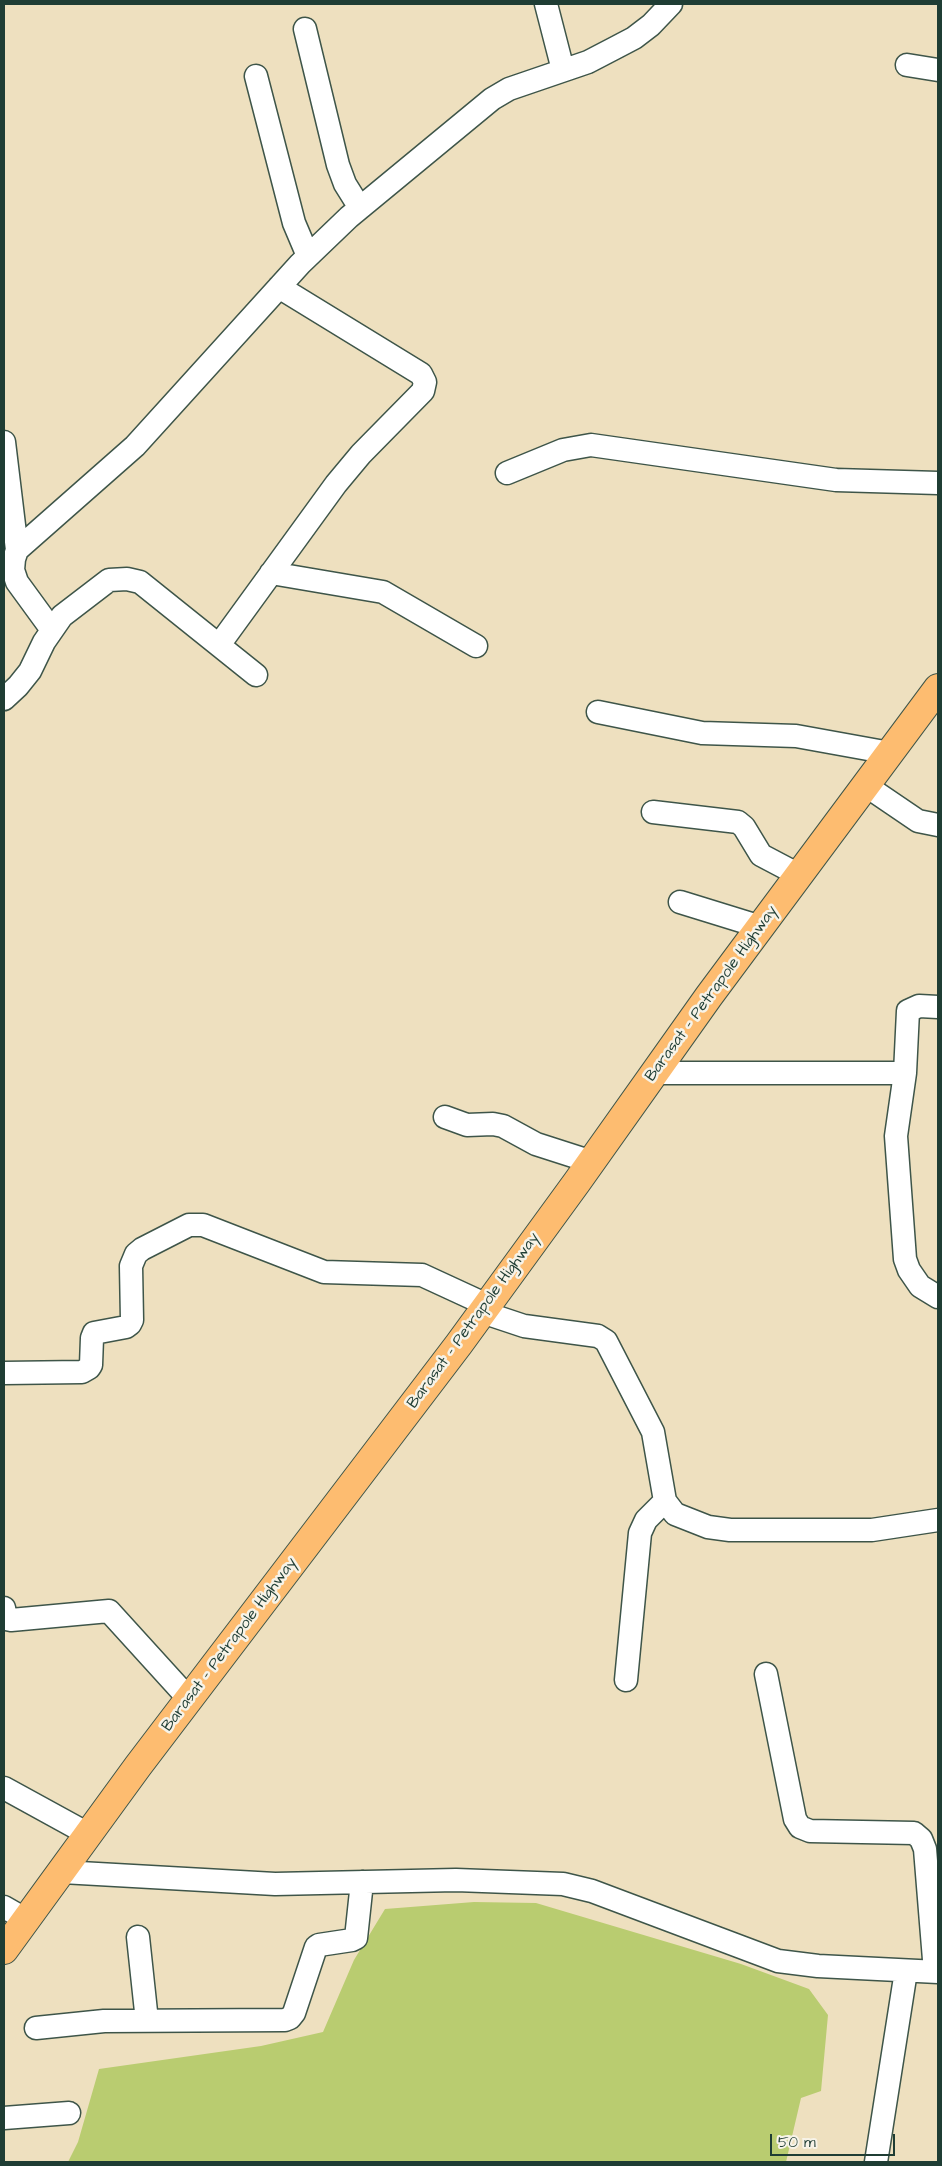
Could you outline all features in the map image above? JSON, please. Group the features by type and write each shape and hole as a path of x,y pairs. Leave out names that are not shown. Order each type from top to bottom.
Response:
{"highway":[{"name":"Barasat - Petrapole Highway","path":"4,1950 14,1913 62,1872 88,1834 189,1699 484,1308 592,1162 654,1072 938,688"}],"street":[{"path":"546,4 563,70"},
{"path":"52,630 17,582 13,570 14,559 18,550 135,446 308,256 360,208 492,99 509,89 588,62 634,38 671,4"},
{"path":"305,29 338,165 345,184 360,208"},
{"path":"907,65 938,70"},
{"path":"256,76 294,223 308,256"},
{"path":"219,645 349,468 423,391 425,382 421,374 279,287"},
{"path":"4,442 18,550"},
{"path":"507,473 563,450 591,445 836,480 938,483"},
{"path":"272,573 383,592 476,646"},
{"path":"4,699 30,671 52,630 62,616 109,580 127,578 140,582 256,675"},
{"path":"598,712 702,733 796,736 890,753"},
{"path":"866,785 918,821 938,825"},
{"path":"653,812 738,822 744,827 761,855 799,875"},
{"path":"680,902 761,927"},
{"path":"938,1007 919,1006 908,1011 905,1073 896,1136 905,1259 920,1286 938,1297"},
{"path":"654,1072 905,1073"},
{"path":"445,1117 464,1124 503,1126 531,1142 592,1162"},
{"path":"4,1373 86,1371 91,1365 92,1338 94,1333 126,1327 132,1320 131,1266 136,1254 142,1249 189,1225 202,1225 324,1272 422,1275 484,1308 524,1326 598,1336 606,1341 653,1432 665,1501 675,1514 718,1529 872,1530 938,1520"},
{"path":"626,1680 640,1533 646,1520 665,1501"},
{"path":"4,1608 6,1619 11,1620 109,1611 189,1699"},
{"path":"62,1872 275,1884 456,1880 563,1884 592,1891 778,1961 818,1966 937,1972 925,1849 921,1839 914,1833 810,1831 800,1827 795,1819 766,1674"},
{"path":"4,1788 88,1834"},
{"path":"36,2028 104,2021 285,2020 290,2018 294,2013 316,1947 320,1944 356,1938 362,1882"},
{"path":"138,1937 147,2021"},
{"path":"876,2162 906,1971"},
{"path":"4,2118 69,2114"}],"green space":[{"path":"474,1902 536,1903 741,1964 809,1989 828,2015 821,2091 801,2098 786,2162 68,2162 78,2142 99,2069 261,2046 323,2032 354,1960 385,1909"}]}
